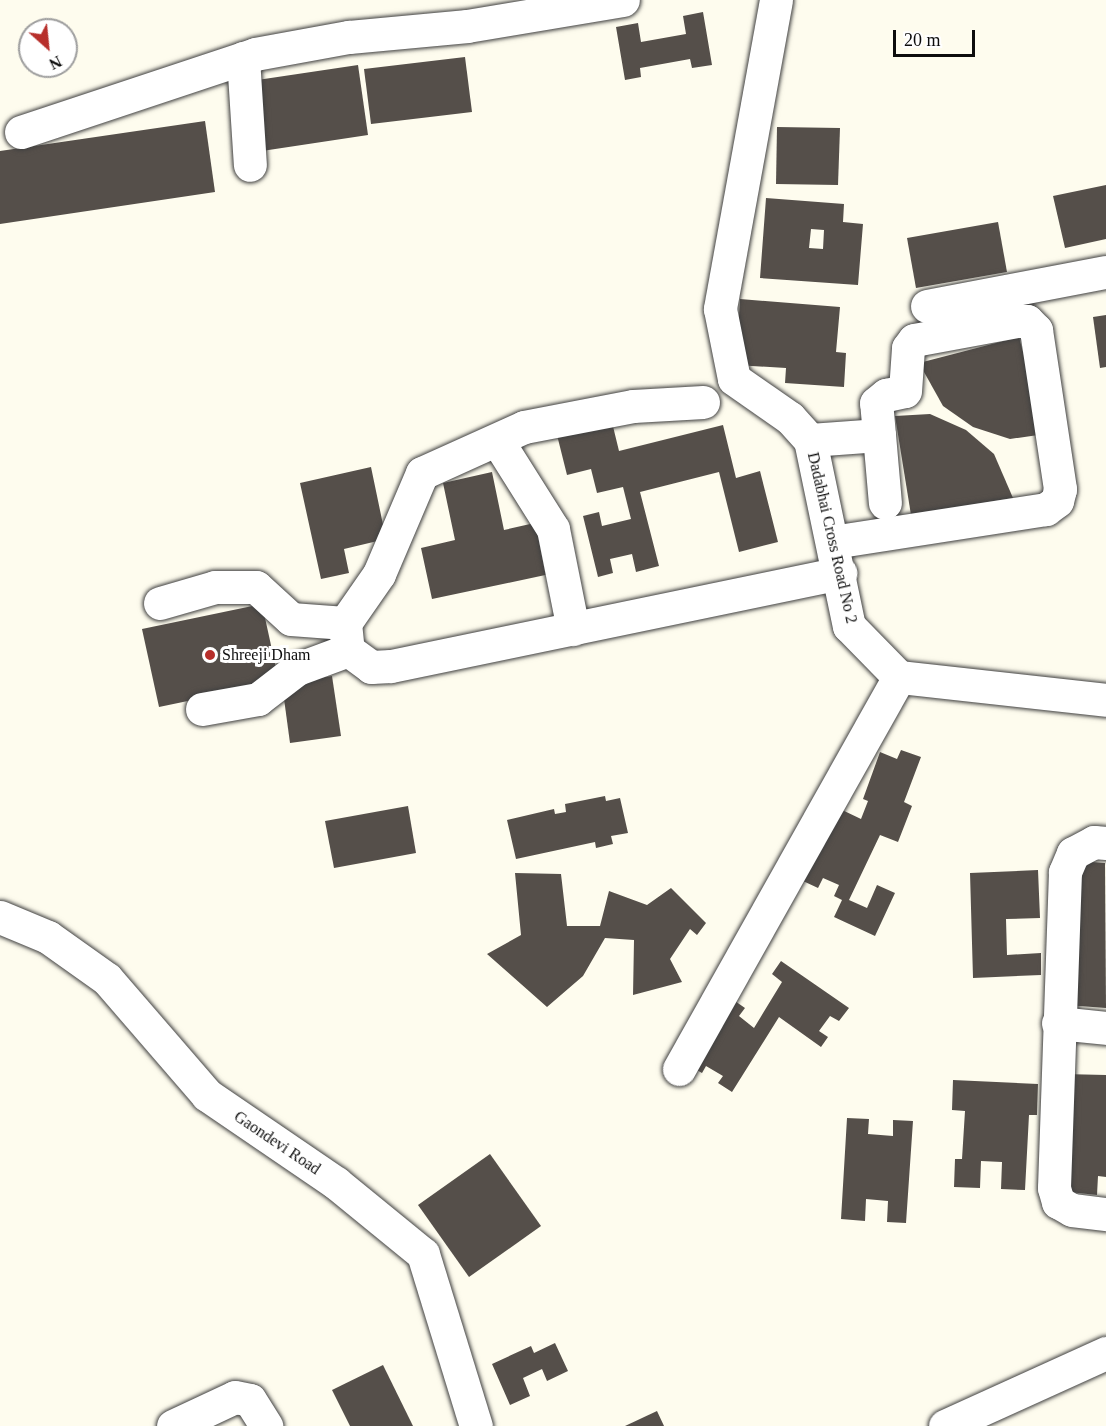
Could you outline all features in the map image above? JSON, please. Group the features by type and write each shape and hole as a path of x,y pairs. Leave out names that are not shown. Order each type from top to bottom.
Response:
{"street":[{"path":"21,132 243,58 349,38 467,26 623,0"},
{"name":"Dadabhai Cross Road No 2","path":"776,0 720,309 734,379 790,418 812,447 837,558 849,626 899,677"},
{"path":"243,58 250,165"},
{"path":"927,306 1106,272"},
{"path":"160,603 215,586 256,587 291,619 346,637 371,668 391,666 573,629 837,558 1046,509 1057,501 1060,489 1036,330 1027,321 914,340 908,348 905,391 886,395 876,403 869,442 885,503"},
{"path":"202,709 258,699 297,669 346,637 379,574 422,473 524,427 633,406 703,402"},
{"path":"497,440 553,529 573,629"},
{"path":"812,447 869,442"},
{"path":"678,1069 899,677 1106,700"},
{"path":"1106,843 1094,842 1073,853 1065,872 1054,1188 1058,1202 1072,1210 1106,1214"},
{"name":"Gaondevi Road","path":"0,917 48,937 107,979 207,1095 336,1183 423,1254 476,1426"},
{"path":"1058,1023 1106,1028"},
{"path":"945,1426 1106,1353"},
{"path":"173,1426 235,1397 250,1400 266,1426"}],"building":[{"path":"703,12 712,65 692,68 690,59 640,68 641,77 625,80 616,27 638,23 641,42 686,34 683,16"},
{"path":"465,57 472,112 371,124 364,69"},
{"path":"358,65 368,135 262,151 251,81"},
{"path":"205,121 215,192 0,224 0,151"},
{"path":"777,127 840,128 838,185 776,184"},
{"path":"1106,185 1106,239 1065,248 1053,196"},
{"path":"766,198 844,204 843,222 863,224 858,285 760,278","holes":["811,229 824,230 823,249 809,248"]},
{"path":"998,222 1007,272 916,288 907,238"},
{"path":"740,299 840,307 836,352 846,353 844,387 785,383 786,368 736,365"},
{"path":"1106,315 1106,367 1100,368 1093,317"},
{"path":"1019,337 1045,434 1010,439 973,427 943,406 919,363"},
{"path":"610,414 619,451 723,425 736,478 760,471 778,542 739,552 719,472 640,492 659,566 636,572 632,554 610,559 613,573 598,577 583,516 599,512 602,526 631,519 623,487 597,493 591,469 567,475 555,427"},
{"path":"930,414 966,430 994,454 1013,498 911,515 895,416"},
{"path":"371,467 386,539 344,549 349,573 321,579 300,483"},
{"path":"492,472 504,530 539,522 550,574 432,599 421,548 455,540 443,483"},
{"name":"Shreeji Dham","path":"262,604 279,682 159,707 142,629"},
{"path":"332,676 341,736 290,743 282,684"},
{"path":"901,750 921,757 904,802 912,806 898,842 880,835 849,900 867,908 877,885 895,893 875,936 834,917 842,900 834,896 839,885 823,878 818,888 803,881 838,808 861,819 868,801 863,799 880,752 897,759"},
{"path":"605,796 606,801 620,798 628,833 611,836 613,844 596,848 595,842 516,859 507,820 554,809 555,814 566,812 565,804"},
{"path":"408,806 416,853 334,868 325,821"},
{"path":"1078,861 1105,863 1106,1008 1066,1005"},
{"path":"1038,870 1040,918 1006,919 1007,955 1041,953 1041,975 973,978 970,873"},
{"path":"515,873 561,874 567,926 600,926 609,891 647,905 671,888 706,923 697,935 690,929 670,959 682,982 633,995 634,940 605,938 583,976 547,1007 487,954 521,935"},
{"path":"781,961 849,1008 839,1021 830,1016 819,1031 828,1037 821,1047 779,1017 732,1092 718,1083 723,1076 706,1066 702,1073 690,1066 732,999 745,1008 739,1016 754,1028 782,982 772,974"},
{"path":"1063,1074 1106,1075 1106,1177 1098,1176 1097,1195 1060,1191"},
{"path":"953,1080 1038,1084 1037,1115 1029,1115 1025,1190 1001,1189 1002,1162 981,1161 980,1188 954,1187 955,1159 962,1159 965,1111 952,1110"},
{"path":"847,1118 869,1119 868,1134 893,1136 893,1120 913,1121 906,1223 887,1222 888,1201 866,1199 865,1221 841,1219"},
{"path":"490,1154 541,1226 469,1277 418,1205"},
{"path":"555,1343 568,1371 547,1381 542,1369 523,1378 530,1396 510,1405 492,1364 531,1346 534,1353"},
{"path":"383,1365 413,1426 350,1426 332,1390"},
{"path":"657,1411 664,1426 625,1426"}],"place":[{"name":"Shreeji Dham","path":"210,655"}]}
